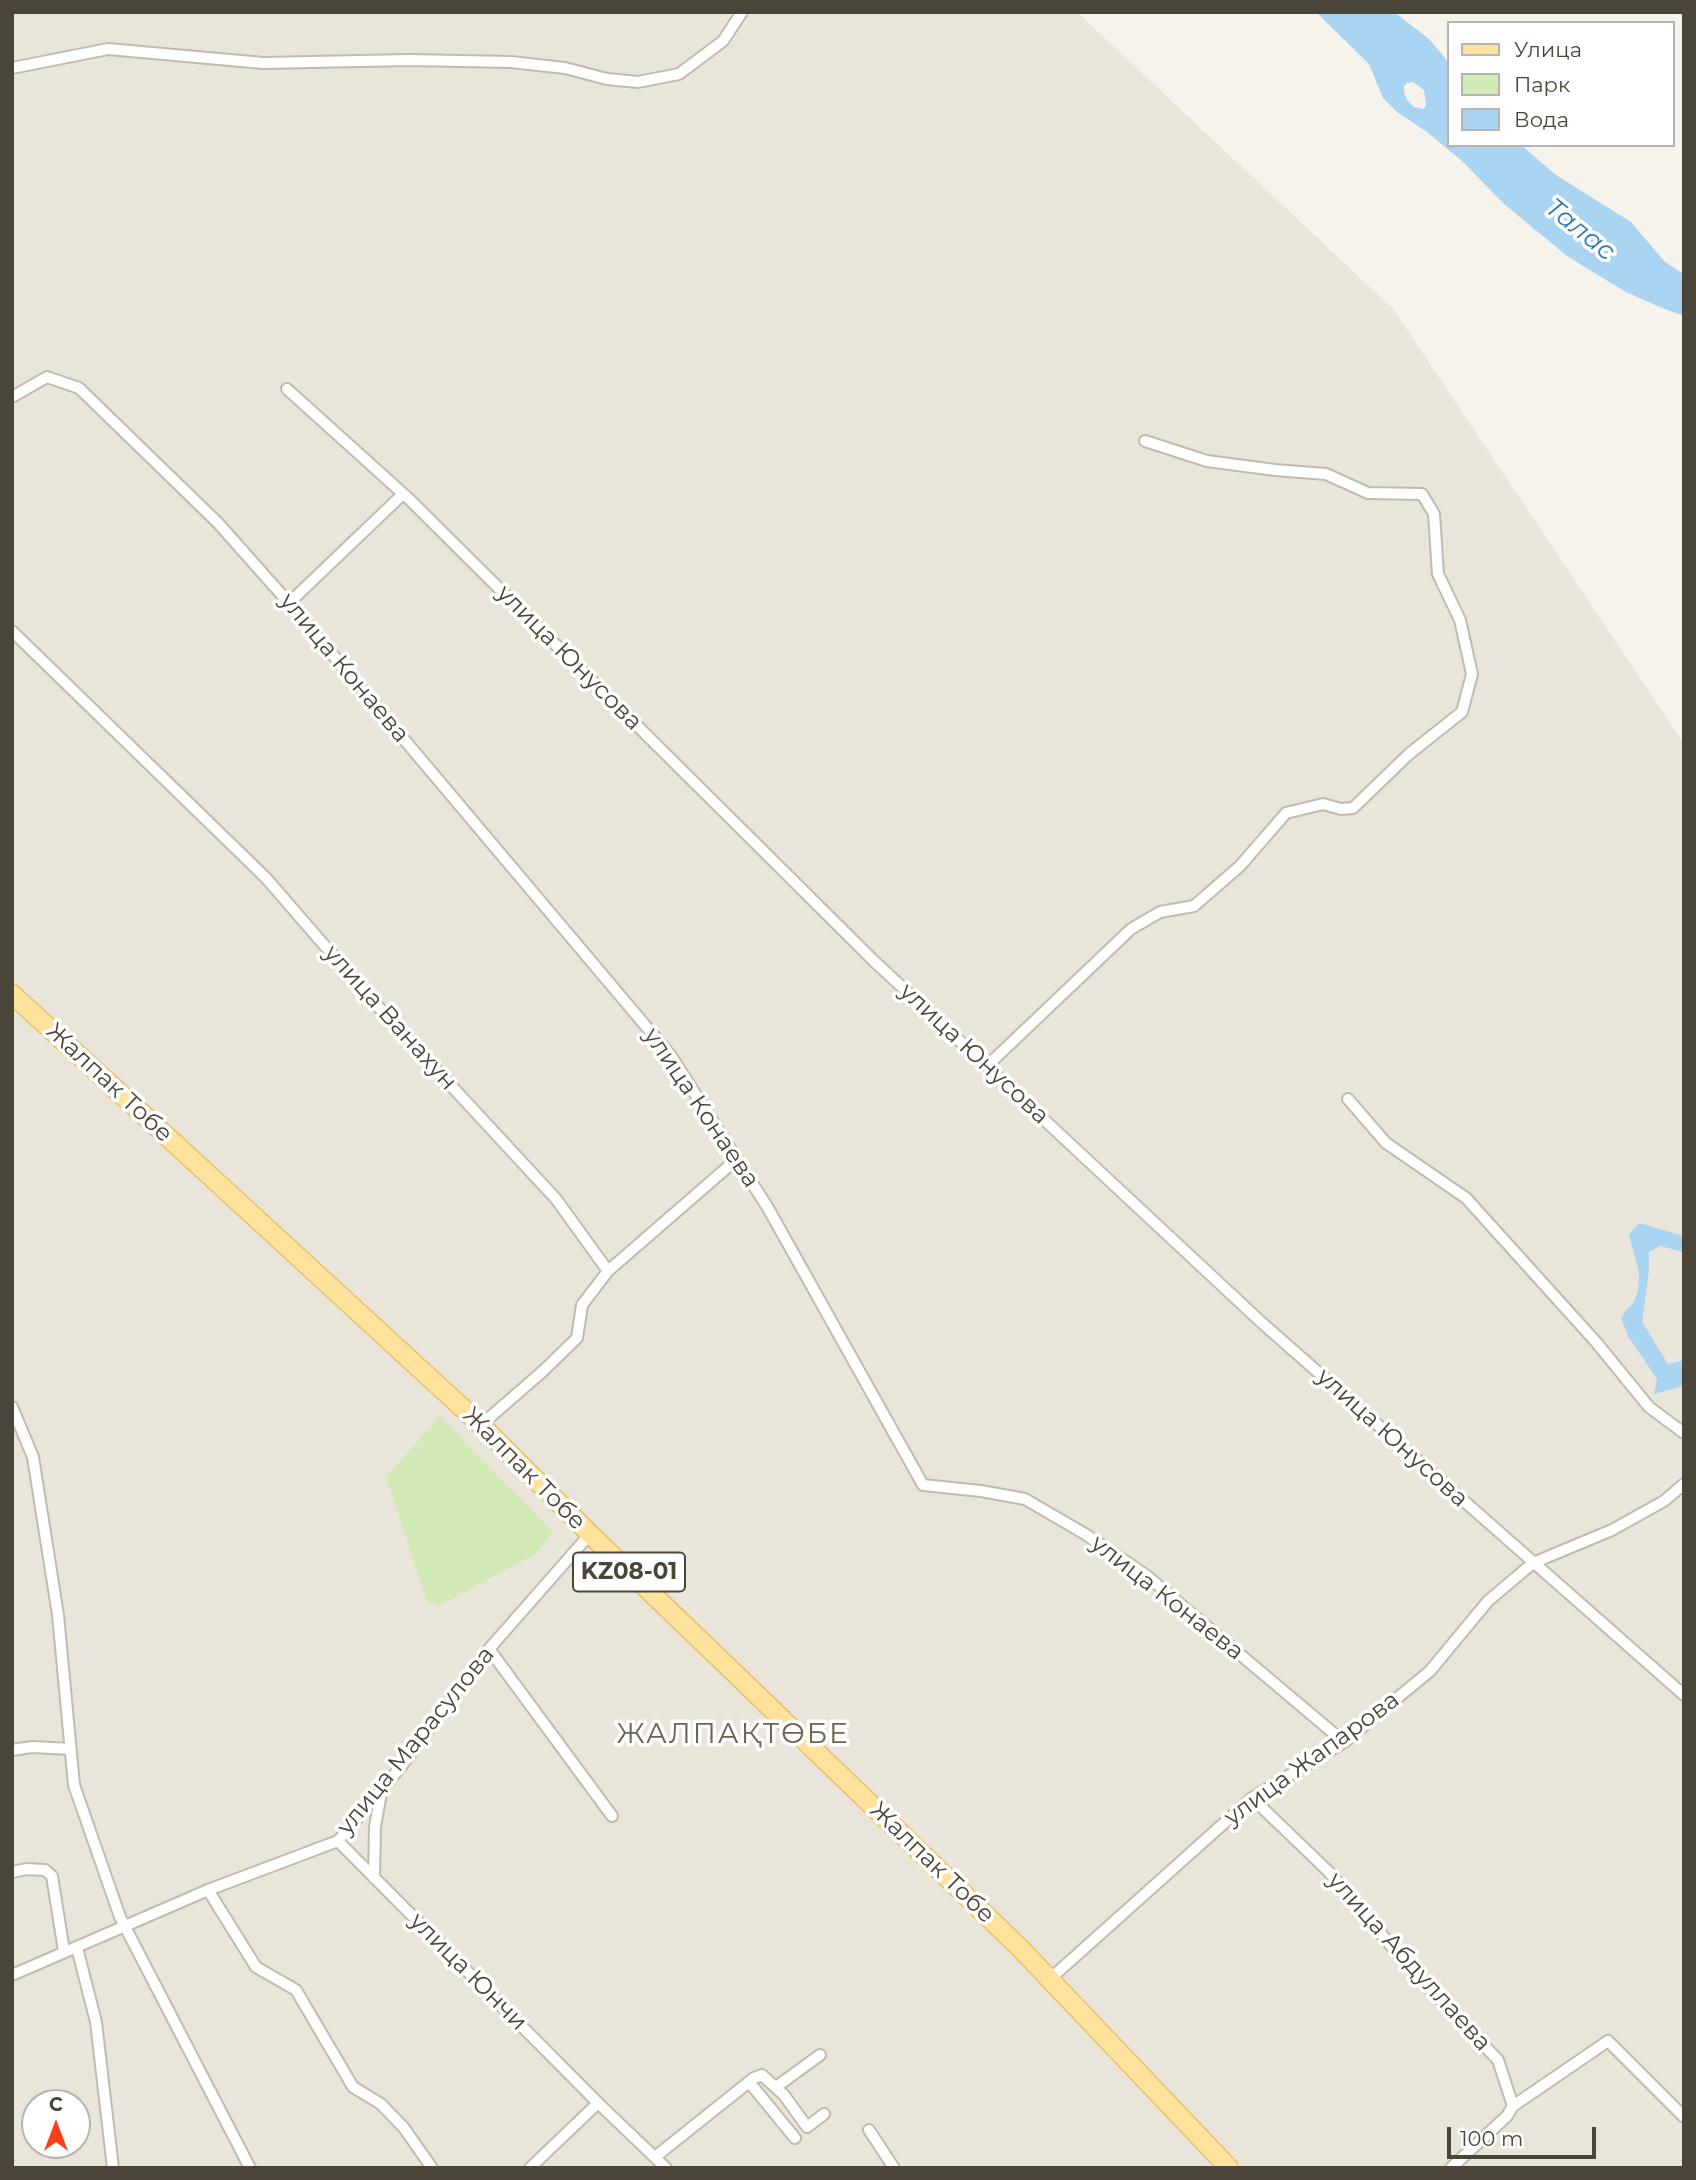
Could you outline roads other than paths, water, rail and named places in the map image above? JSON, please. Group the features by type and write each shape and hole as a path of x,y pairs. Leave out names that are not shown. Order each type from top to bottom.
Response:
{"main road":[{"name":"Жалпак Тобе","path":"12,994 481,1426 1011,1939 1229,2168"}],"street":[{"path":"12,68 108,49 262,63 409,60 511,62 565,68 607,79 638,82 679,74 723,41 741,12"},
{"name":"улица Конаева","path":"12,397 47,377 79,388 218,523 289,603 671,1056 774,1219 923,1485 1025,1499 1085,1534 1147,1576 1344,1742"},
{"name":"улица Юнусова","path":"287,389 403,494 876,962 987,1066 1261,1322 1684,1695"},
{"path":"987,1066 1131,929 1160,912 1194,906 1240,866 1286,813 1323,804 1341,809 1353,808 1409,754 1462,712 1472,674 1460,620 1438,574 1434,514 1422,494 1368,493 1326,474 1207,461 1144,442"},
{"path":"289,603 403,494"},
{"name":"улица Ванахун","path":"12,631 266,878 370,998 556,1199 608,1271"},
{"path":"1348,1099 1387,1143 1466,1198 1596,1342 1649,1407 1684,1433"},
{"path":"481,1426 577,1338 582,1305 608,1271 737,1159"},
{"path":"12,1407 33,1457 58,1615 74,1785 125,1926 250,2168"},
{"name":"улица Жапарова","path":"1050,1979 1252,1798 1344,1742 1430,1671 1488,1601 1533,1563 1612,1530 1664,1501 1684,1484"},
{"name":"улица Марасулова","path":"12,1975 208,1890 338,1841 381,1793 489,1649 590,1534"},
{"path":"489,1649 612,1816"},
{"path":"12,1750 32,1747 70,1749"},
{"path":"374,1878 375,1827 381,1793"},
{"name":"улица Абдуллаева","path":"1252,1798 1328,1871 1409,1967 1498,2060 1513,2106"},
{"name":"улица Юнчи","path":"338,1841 666,2168"},
{"path":"12,1872 45,1870 52,1876 64,1951"},
{"path":"208,1890 256,1967 296,1990 353,2087 381,2104 404,2128 432,2168"},
{"path":"77,1948 96,2022 113,2168"},
{"path":"1451,2168 1507,2116 1513,2106 1608,2041 1684,2117"},
{"path":"776,2087 820,2055"},
{"path":"655,2157 749,2082 762,2075 776,2087 807,2127 824,2114"},
{"path":"749,2082 795,2138"},
{"path":"530,2168 598,2103"},
{"path":"869,2130 894,2168"}],"water":[{"name":"Талас","path":"1316,12 1394,12 1429,39 1448,62 1448,147 1523,147 1556,175 1631,222 1665,262 1684,274 1684,316 1626,292 1567,256 1504,204 1462,161 1397,112 1383,98 1369,64","holes":["1413,82 1424,90 1426,106 1423,109 1414,107 1407,100 1404,92 1407,83"]},
{"path":"1639,1223 1684,1236 1684,1252 1660,1246 1649,1252 1642,1322 1668,1364 1684,1360 1684,1386 1654,1394 1657,1379 1628,1336 1621,1318 1638,1292 1639,1272 1629,1235"}],"district":[{"name":"ЖАЛПАҚТӨБЕ","path":"733,1735"}]}
